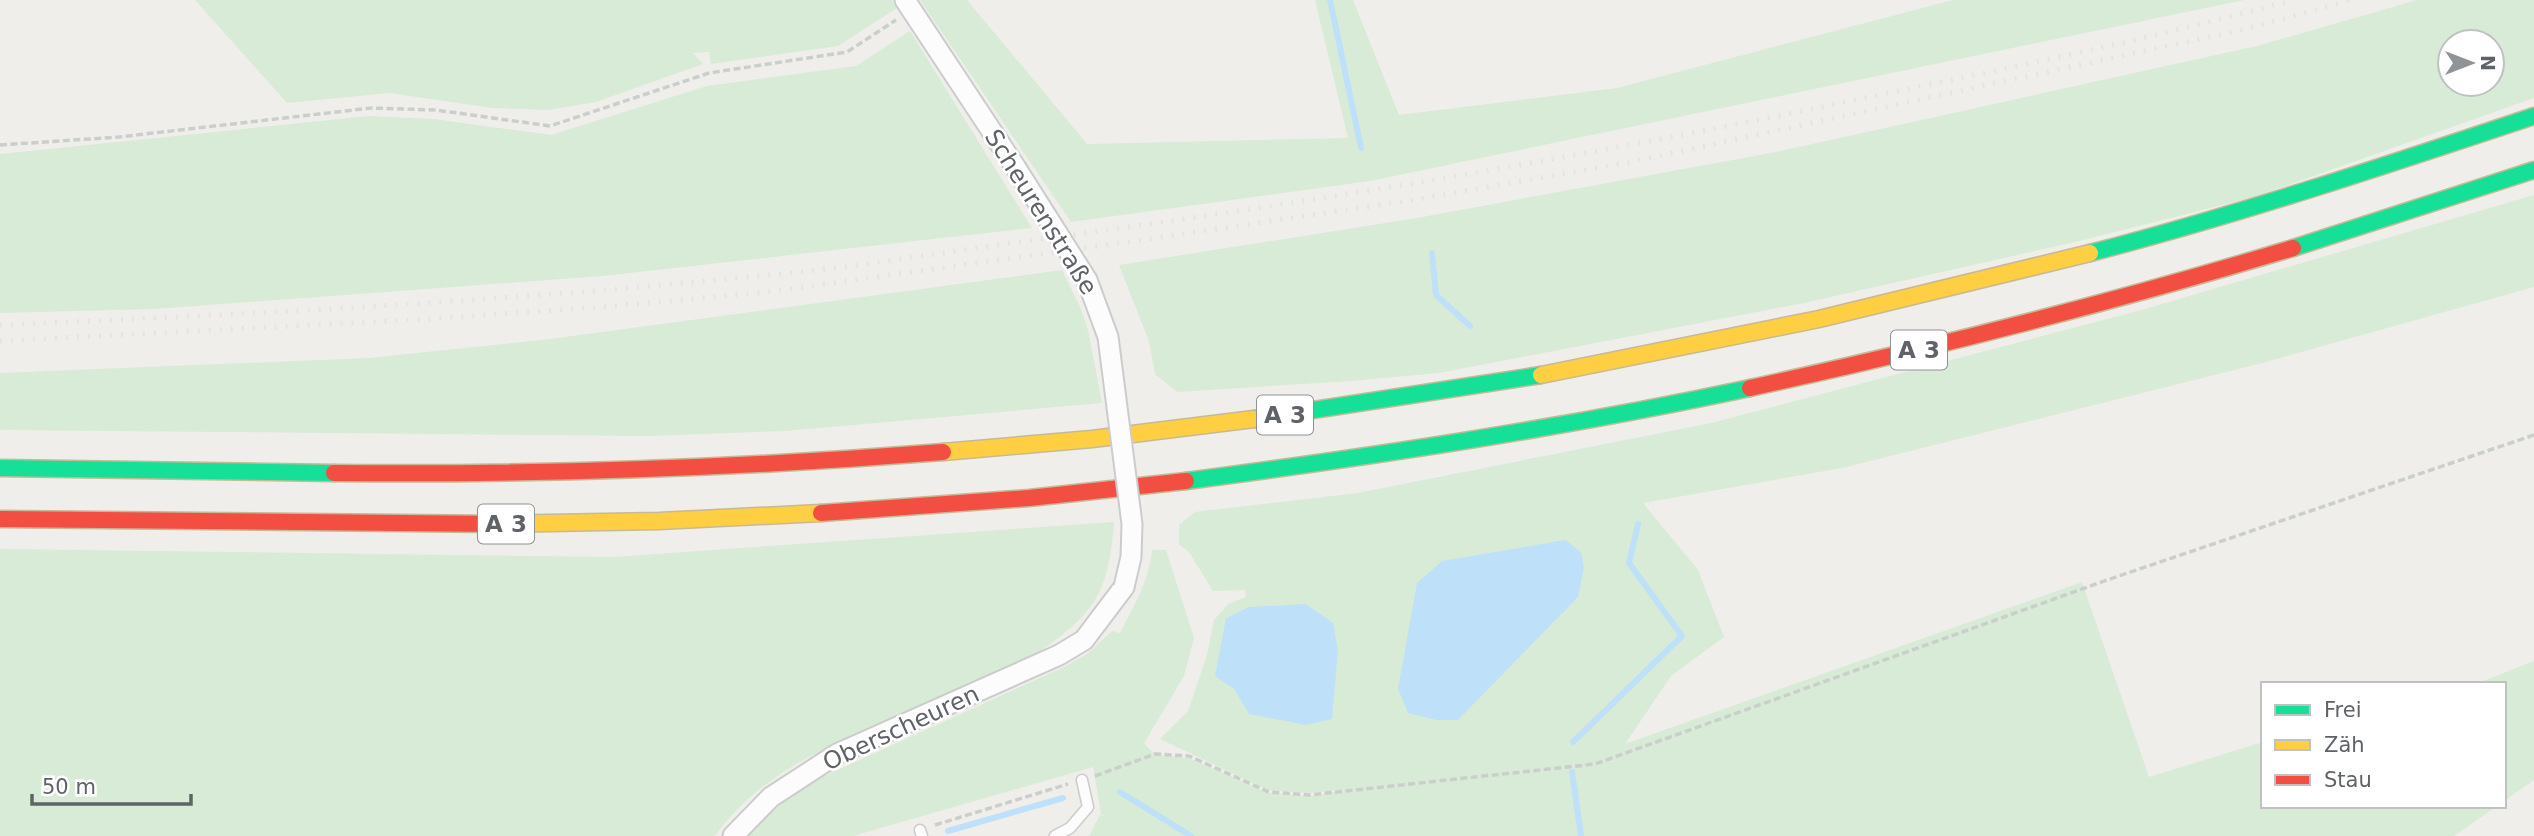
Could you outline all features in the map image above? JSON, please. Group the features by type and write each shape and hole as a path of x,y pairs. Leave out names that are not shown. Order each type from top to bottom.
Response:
{"highway":[{"name":"A 3","path":"0,468 304,473 546,472 752,465 1002,448 1284,415 1473,387 1656,354 1857,311 2065,260 2258,207 2423,155 2534,116"},
{"name":"A 3","path":"0,519 545,524 730,517 1011,500 1290,469 1482,439 1678,404 2071,313 2244,264 2433,205 2534,170"}],"street":[{"name":"Scheurenstraße","path":"908,5 1087,280 1108,337 1132,524 1131,557 1124,587 1084,640"},
{"name":"Oberscheuren","path":"733,836 771,797 837,754 1059,655 1084,640"}],"lane":[{"path":"1055,836 1070,828 1088,807 1082,780"}],"path":[{"path":"0,145 119,137 371,108 436,110 550,126 709,73 847,52 908,5"},
{"path":"921,833 1155,754 1189,756 1269,792 1309,795 1595,764 2107,580 2534,435"}],"green space":[{"path":"195,0 892,0 897,8 838,46 711,64 709,52 693,53 703,64 596,102 548,110 493,108 389,93 287,103"},
{"path":"920,0 967,0 1087,144 1348,138 1315,0 1353,0 1399,115 1617,88 1953,0 2244,0 1370,181 1071,222"},
{"path":"2417,0 2534,0 2534,98 2254,197 2075,242 1804,303 1439,373 1177,392 1155,374 1149,341 1119,265 1417,218 1776,152 2257,46"},
{"path":"910,31 1032,228 602,276 154,309 0,313 0,154 369,116 434,119 551,135 707,86 856,66"},
{"path":"2534,195 2534,287 2262,363 1842,468 1643,503 1698,570 1724,637 1671,676 1625,744 2082,582 2149,777 2261,743 2261,808 2494,808 2454,836 1089,836 1100,815 1106,817 1101,814 1093,767 853,836 748,836 779,805 811,782 1064,667 1087,654 1112,631 1120,633 1144,583 1152,550 1166,550 1194,638 1184,676 1144,743 1155,755 1189,758 1269,793 1310,796 1353,789 1309,793 1268,790 1160,739 1188,711 1207,655 1214,620 1228,604 1246,597 1245,590 1213,591 1189,552 1179,544 1179,525 1195,512 1358,493 1711,423 2145,309"},
{"path":"1062,270 1088,330 1102,403 785,431 650,436 0,430 0,373 369,358 550,339"},
{"path":"1114,522 1108,566 1096,599 1086,613 1057,639 1037,653 849,737 799,763 753,795 715,836 0,836 0,549 613,557"},
{"path":"2534,661 2534,780 2506,800 2506,682 2481,682"}],"water":[{"path":"1565,540 1581,552 1584,567 1578,597 1458,720 1436,720 1408,713 1398,689 1417,583 1442,561"},
{"path":"1306,604 1333,623 1338,650 1332,719 1306,725 1249,714 1234,689 1215,676 1226,618 1249,607"}],"waterway":[{"path":"1330,0 1361,148"},
{"path":"1432,253 1436,295 1470,326"},
{"path":"1573,742 1682,636 1629,563 1638,524"},
{"path":"1572,772 1581,836"},
{"path":"1120,792 1191,836"},
{"path":"948,831 1063,798"}],"railway":[{"path":"0,325 384,306 672,284 835,268 1132,226 1426,181 1719,128 2055,58 2293,0"},
{"path":"0,341 429,319 602,307 775,291 1156,238 1413,200 1631,162 2246,29 2350,0"}],"traffic: fast":[{"path":"2090,253 2258,205 2534,116"},
{"path":"2293,248 2534,170"},
{"path":"1254,419 1541,375"},
{"path":"1186,481 1469,440 1750,388"},
{"path":"0,468 334,473"}],"traffic: slow":[{"path":"1541,375 1819,319 2090,253"},
{"path":"943,452 1092,439 1254,419"},
{"path":"500,524 659,521 821,513"}],"traffic: jam":[{"path":"1750,388 2023,323 2293,248"},
{"path":"334,473 639,469 943,452"},
{"path":"821,513 1029,498 1186,481"},
{"path":"0,519 500,524"}]}
